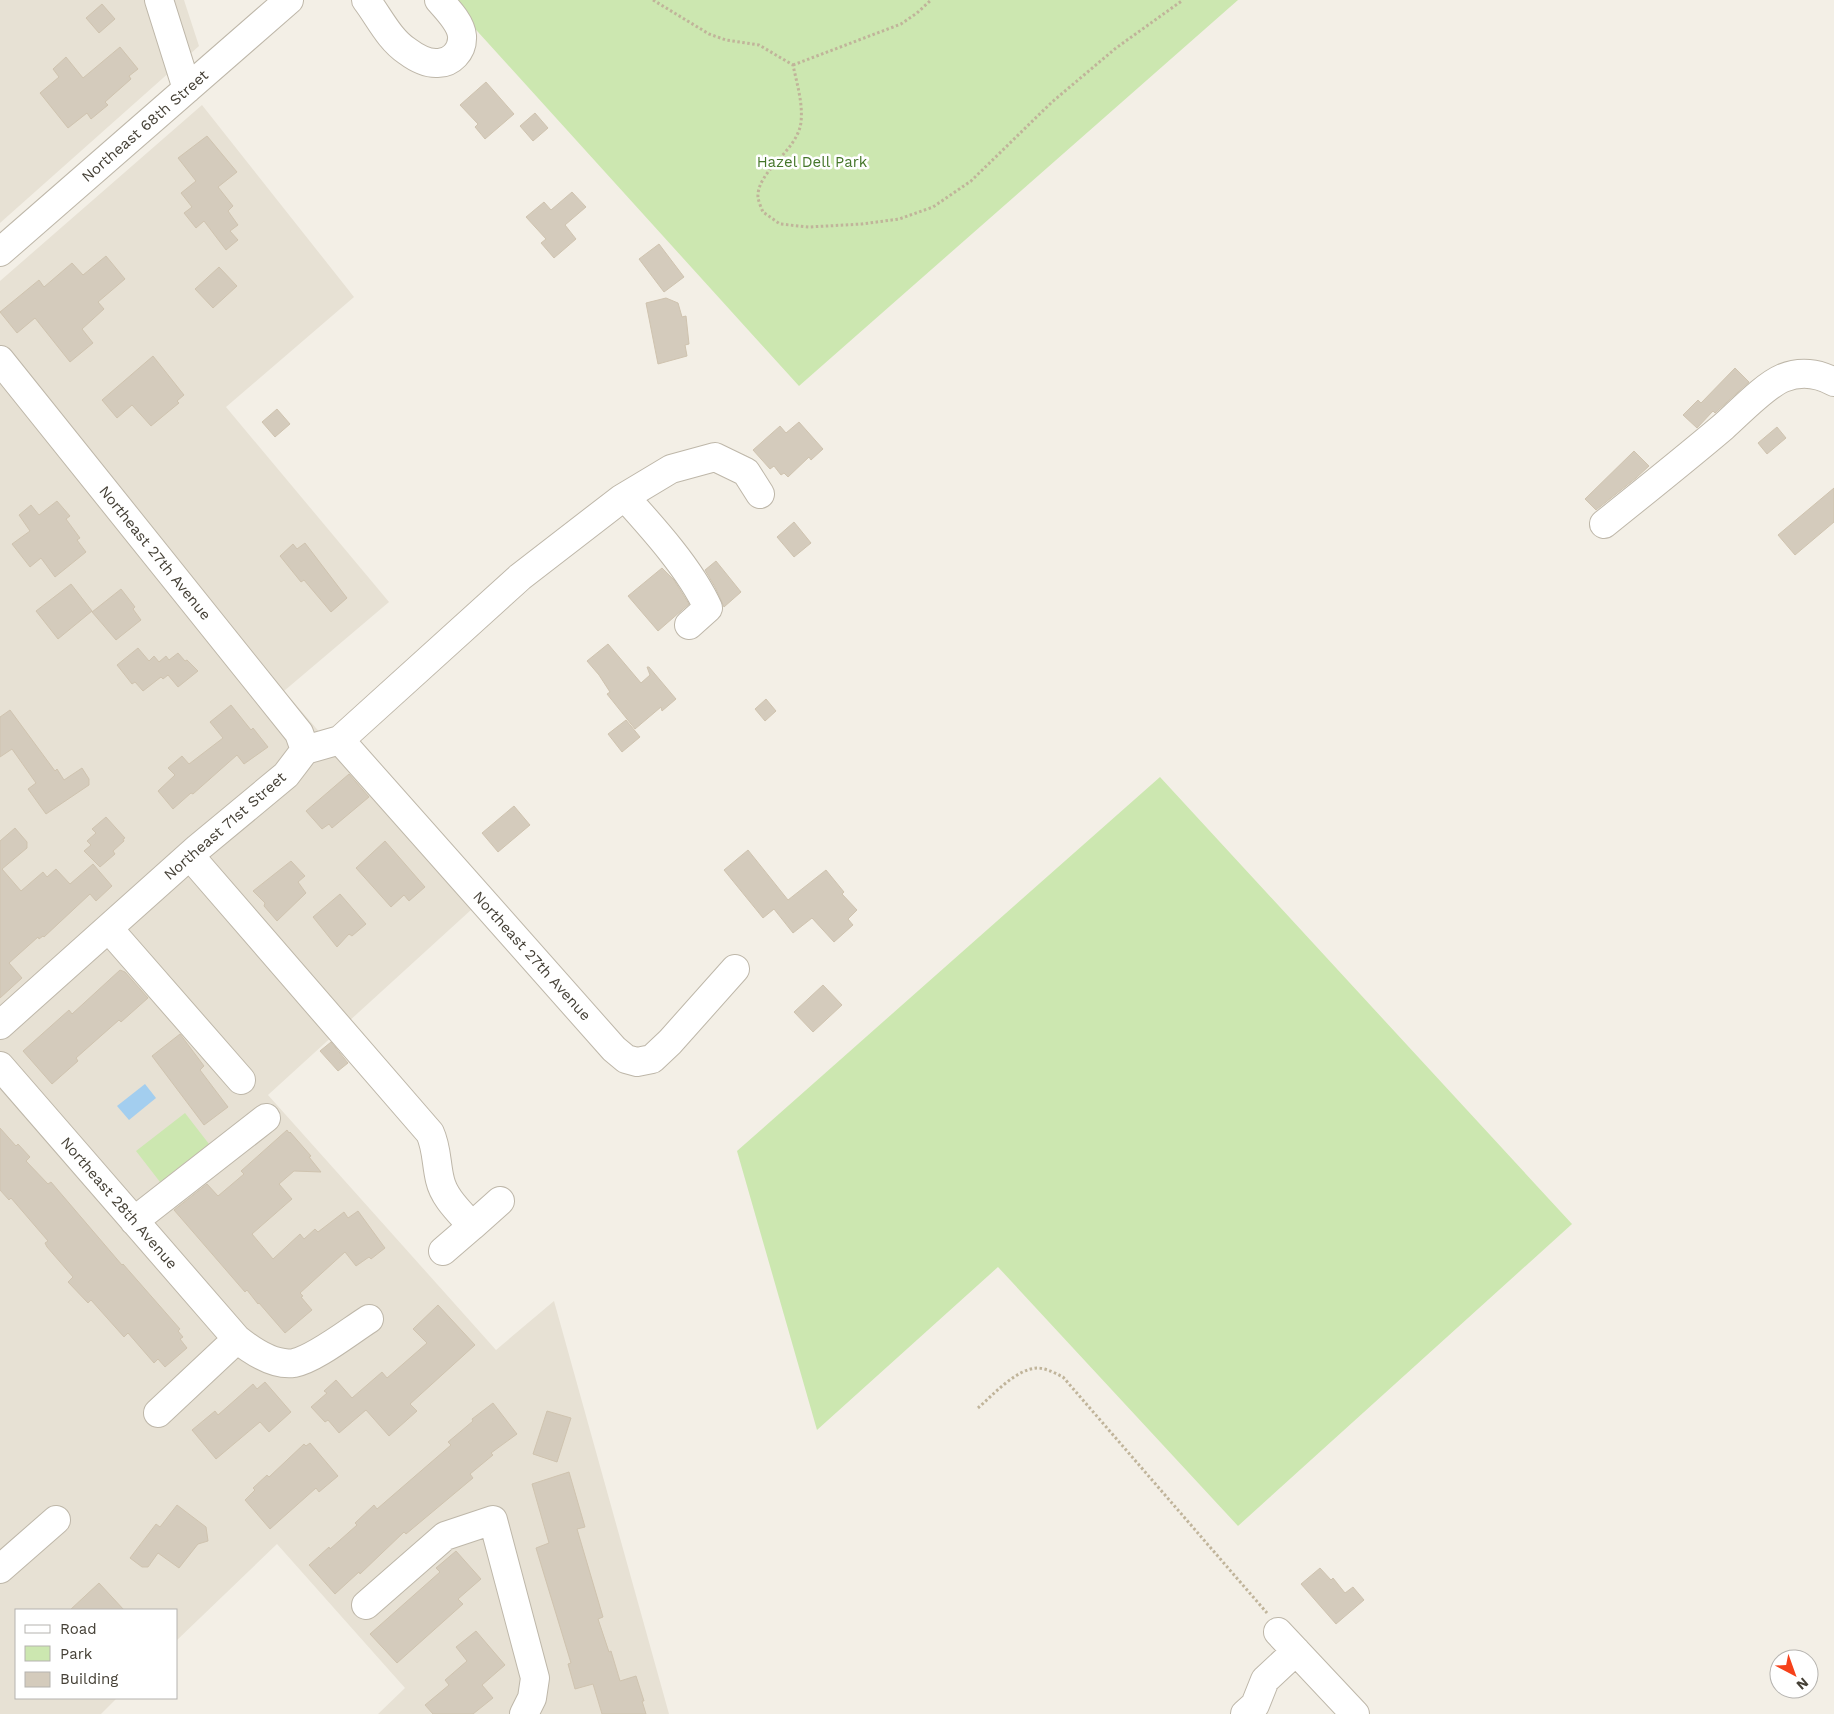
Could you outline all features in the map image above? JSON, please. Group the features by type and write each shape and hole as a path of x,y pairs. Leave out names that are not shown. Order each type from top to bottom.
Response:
{"street":[{"path":"159,0 187,89"},
{"name":"Northeast 68th Street","path":"0,252 289,0"},
{"path":"366,0 400,46 419,58 435,64 448,60 458,52 462,35 455,21 439,0"},
{"name":"Northeast 27th Avenue","path":"0,360 299,733 305,750"},
{"path":"1604,524 1681,462 1766,389 1782,379 1802,373 1824,377 1834,382"},
{"path":"305,750 340,740 520,577 625,497 671,469 715,457 746,472 760,494"},
{"path":"625,497 653,528 701,592 708,608 689,625"},
{"name":"Northeast 27th Avenue","path":"340,740 626,1060 637,1062 652,1058 670,1042 735,969"},
{"name":"Northeast 71st Street","path":"0,1025 190,856 286,775 305,750"},
{"path":"190,856 424,1124 435,1142 443,1190 472,1226"},
{"path":"109,929 240,1080"},
{"name":"Northeast 28th Avenue","path":"0,1066 237,1339 256,1354 293,1363 307,1358 369,1319"},
{"path":"134,1221 266,1118"},
{"path":"443,1251 500,1200"},
{"path":"158,1412 237,1339"},
{"path":"0,1569 56,1520"},
{"path":"366,1605 445,1536 493,1520 535,1678 532,1698 524,1714"},
{"path":"1257,1711 1266,1680 1287,1642 1355,1714"}],"path":[{"path":"655,0 709,34 726,40 759,45 793,65 800,93 801,124 791,146 761,182 758,197 763,212 780,224 809,227 862,224 899,219 933,207 971,181 1052,102 1116,48 1183,0"},
{"path":"793,65 900,24 917,14 931,0"},
{"path":"978,1408 1021,1373 1037,1368 1051,1371 1063,1377 1246,1587 1275,1622 1287,1642"}],"shaded area":[{"path":"0,0 184,0 199,46 0,223"},
{"path":"202,105 354,297 226,407 389,602 284,691 472,909 268,1095 496,1350 554,1301 669,1714 378,1714 405,1688 277,1544 178,1639 178,1609 15,1609 15,1699 116,1699 101,1714 0,1714 0,281"}],"green space":[{"name":"Hazel Dell Park","path":"449,0 1238,0 799,386"},
{"path":"1160,777 1572,1224 1238,1526 998,1267 817,1430 737,1151"},
{"path":"185,1113 209,1144 160,1182 136,1151"}],"water":[{"path":"145,1084 156,1098 129,1120 117,1106"}],"building":[{"path":"102,4 115,19 99,33 86,18"},
{"path":"120,47 138,69 129,76 131,79 105,102 108,105 91,119 87,113 68,128 40,93 59,77 53,69 66,57 83,78"},
{"path":"486,82 514,114 485,139 475,127 478,124 460,105"},
{"path":"535,113 548,128 533,141 520,126"},
{"path":"207,136 237,172 218,187 233,206 228,211 238,225 230,231 238,240 226,250 204,221 196,228 184,213 192,207 181,193 196,181 178,158"},
{"path":"572,192 586,207 565,225 576,239 554,258 541,243 546,239 526,217 544,202 551,210"},
{"path":"659,244 684,277 664,292 639,259"},
{"path":"106,256 125,279 98,302 104,309 82,329 93,343 70,362 35,318 17,333 0,312 39,280 44,287 72,263 83,275"},
{"path":"219,267 237,286 213,308 195,289"},
{"path":"666,298 678,303 682,317 686,316 689,344 685,345 687,356 658,364 646,303"},
{"path":"153,356 184,395 177,401 179,403 151,426 132,405 117,418 102,400"},
{"path":"1735,368 1749,382 1715,413 1713,411 1697,428 1683,415 1698,400 1701,403"},
{"path":"277,409 290,424 275,437 262,422"},
{"path":"799,422 823,449 811,460 809,457 788,477 784,473 781,475 774,466 770,469 753,450 780,426 786,433"},
{"path":"1777,427 1786,438 1767,454 1758,443"},
{"path":"1634,451 1649,466 1596,510 1585,499"},
{"path":"1834,488 1834,522 1795,555 1778,535"},
{"path":"57,501 70,516 66,519 80,538 77,540 86,552 55,577 41,558 30,567 12,544 30,531 19,515 31,505 39,515"},
{"path":"794,522 811,543 794,557 777,537"},
{"path":"305,543 347,598 331,612 304,580 301,582 280,556 293,544 297,549"},
{"path":"716,561 741,592 724,607 705,570"},
{"path":"662,568 674,580 689,604 658,631 628,596"},
{"path":"71,584 92,611 58,639 36,611"},
{"path":"121,589 135,607 133,609 141,620 116,640 92,612"},
{"path":"608,644 641,683 650,675 647,667 649,667 676,699 662,711 661,707 635,729 607,694 610,692 587,661"},
{"path":"138,648 149,661 154,656 159,662 166,656 169,660 178,653 198,671 178,687 168,675 163,679 161,677 143,691 135,682 132,684 117,665"},
{"path":"766,699 776,711 765,721 755,709"},
{"path":"231,705 251,730 253,728 268,747 244,764 237,755 173,809 158,791 175,775 168,768 182,756 189,764 223,738 210,722"},
{"path":"10,710 55,771 57,769 64,780 82,768 89,779 89,785 46,814 28,789 36,783 12,749 0,757 0,717"},
{"path":"626,720 640,737 622,752 608,734"},
{"path":"349,774 369,797 332,828 329,824 322,829 306,811"},
{"path":"514,806 530,825 498,852 482,833"},
{"path":"106,817 125,838 113,851 115,854 100,867 84,851 91,845 87,841 96,833 92,829"},
{"path":"15,828 27,842 27,848 2,869 21,891 43,872 47,877 56,869 70,884 93,864 112,886 96,901 90,894 44,937 39,939 38,937 9,963 22,978 0,998 0,841"},
{"path":"385,841 425,887 409,901 404,895 391,907 356,868"},
{"path":"748,850 788,900 826,870 844,892 842,894 857,910 848,919 853,925 834,942 812,918 793,933 774,909 763,918 724,870"},
{"path":"291,861 305,876 298,882 306,893 277,921 264,906 265,903 253,891"},
{"path":"340,894 366,924 352,936 349,934 337,947 313,917"},
{"path":"120,970 125,972 148,998 121,1022 119,1020 76,1058 78,1061 52,1084 23,1051 69,1010 72,1014"},
{"path":"823,985 842,1005 813,1032 794,1012"},
{"path":"180,1034 204,1066 200,1070 228,1107 204,1125 152,1056"},
{"path":"331,1042 348,1063 338,1071 320,1051"},
{"path":"0,1128 16,1146 18,1144 30,1157 26,1161 48,1184 51,1182 180,1329 178,1331 183,1337 180,1339 187,1348 165,1367 158,1359 154,1363 128,1333 124,1337 91,1300 88,1303 68,1282 73,1277 47,1247 45,1243 48,1241 11,1198 9,1200 0,1190"},
{"path":"287,1130 311,1156 309,1157 321,1172 294,1171 279,1184 292,1199 252,1234 273,1259 300,1234 304,1239 315,1229 318,1232 344,1212 348,1218 358,1211 385,1248 371,1259 369,1257 356,1266 345,1252 300,1293 312,1310 285,1333 247,1290 245,1292 174,1210 207,1184 218,1196 244,1174 241,1171"},
{"path":"438,1305 475,1345 410,1404 417,1411 389,1436 366,1410 339,1433 328,1420 325,1422 311,1407 327,1393 324,1391 336,1380 352,1398 382,1372 387,1378 427,1343 413,1329"},
{"path":"265,1382 291,1412 269,1432 260,1422 216,1459 192,1430 215,1411 218,1415 253,1384 257,1389"},
{"path":"493,1403 517,1434 491,1453 493,1455 470,1474 473,1478 406,1534 404,1532 360,1574 359,1572 335,1594 309,1565 357,1525 355,1523 374,1505 377,1509 451,1445 448,1442 473,1421 472,1419"},
{"path":"547,1411 571,1418 557,1462 533,1454"},
{"path":"310,1443 338,1476 319,1492 316,1488 270,1529 245,1500 255,1490 253,1488 267,1475 269,1477 304,1444 306,1446"},
{"path":"569,1472 585,1527 577,1529 603,1617 598,1619 609,1652 611,1651 620,1681 636,1676 646,1714 602,1714 593,1684 575,1689 568,1664 571,1663 536,1548 549,1543 532,1484"},
{"path":"177,1505 206,1527 208,1541 198,1544 179,1568 158,1553 148,1567 142,1567 130,1558 156,1524 160,1527"},
{"path":"456,1551 481,1579 458,1599 463,1604 397,1663 370,1634 440,1572 436,1568"},
{"path":"1320,1568 1331,1580 1333,1578 1345,1593 1353,1587 1364,1600 1336,1624 1301,1584"},
{"path":"99,1583 123,1609 71,1609"},
{"path":"476,1631 505,1665 482,1685 493,1698 473,1714 433,1714 425,1705 449,1685 445,1680 467,1661 456,1647"}]}
